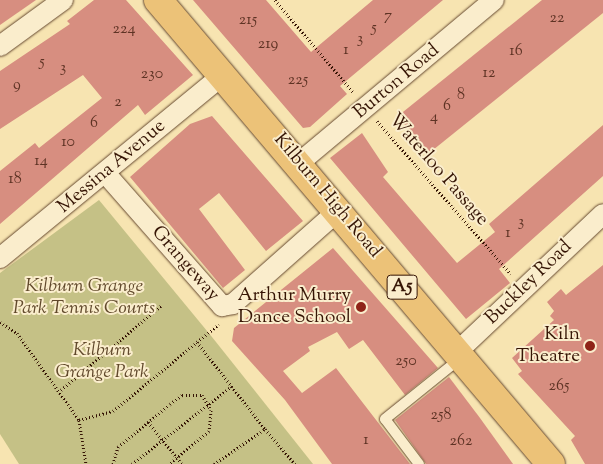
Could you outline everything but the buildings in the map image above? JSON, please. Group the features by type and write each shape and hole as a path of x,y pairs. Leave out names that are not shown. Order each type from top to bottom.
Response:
{"main road":[{"name":"Kilburn High Road","path":"158,0 300,163 551,464"}],"street":[{"path":"0,46 62,0"},
{"name":"Burton Road","path":"300,163 494,0"},
{"name":"Messina Avenue","path":"0,258 106,174 224,74"},
{"name":"Grangeway","path":"106,174 222,306 233,304 339,210"},
{"name":"Buckley Road","path":"459,356 523,288 600,223"}],"lane":[{"path":"419,464 385,418 459,356"}],"path":[{"name":"Waterloo Passage","path":"276,0 366,108 523,288"},
{"path":"61,390 162,304"},
{"path":"0,322 17,333 61,390 79,420 86,464"},
{"path":"79,420 113,411 197,342 295,464"},
{"path":"132,464 232,386"},
{"path":"113,464 118,447 148,422 182,396 202,395 209,404 209,431 169,464"},
{"path":"148,422 182,464"},
{"path":"214,464 266,429"}],"green space":[{"name":"Kilburn Grange Park","path":"99,200 212,337 313,464 19,464 0,434 0,273"}],"place":[{"name":"Arthur Murry Dance School","path":"361,307"},
{"name":"Kiln Theatre","path":"590,346"}],"park label":[{"name":"Kilburn Grange Park Tennis Courts","path":"84,298"}]}
